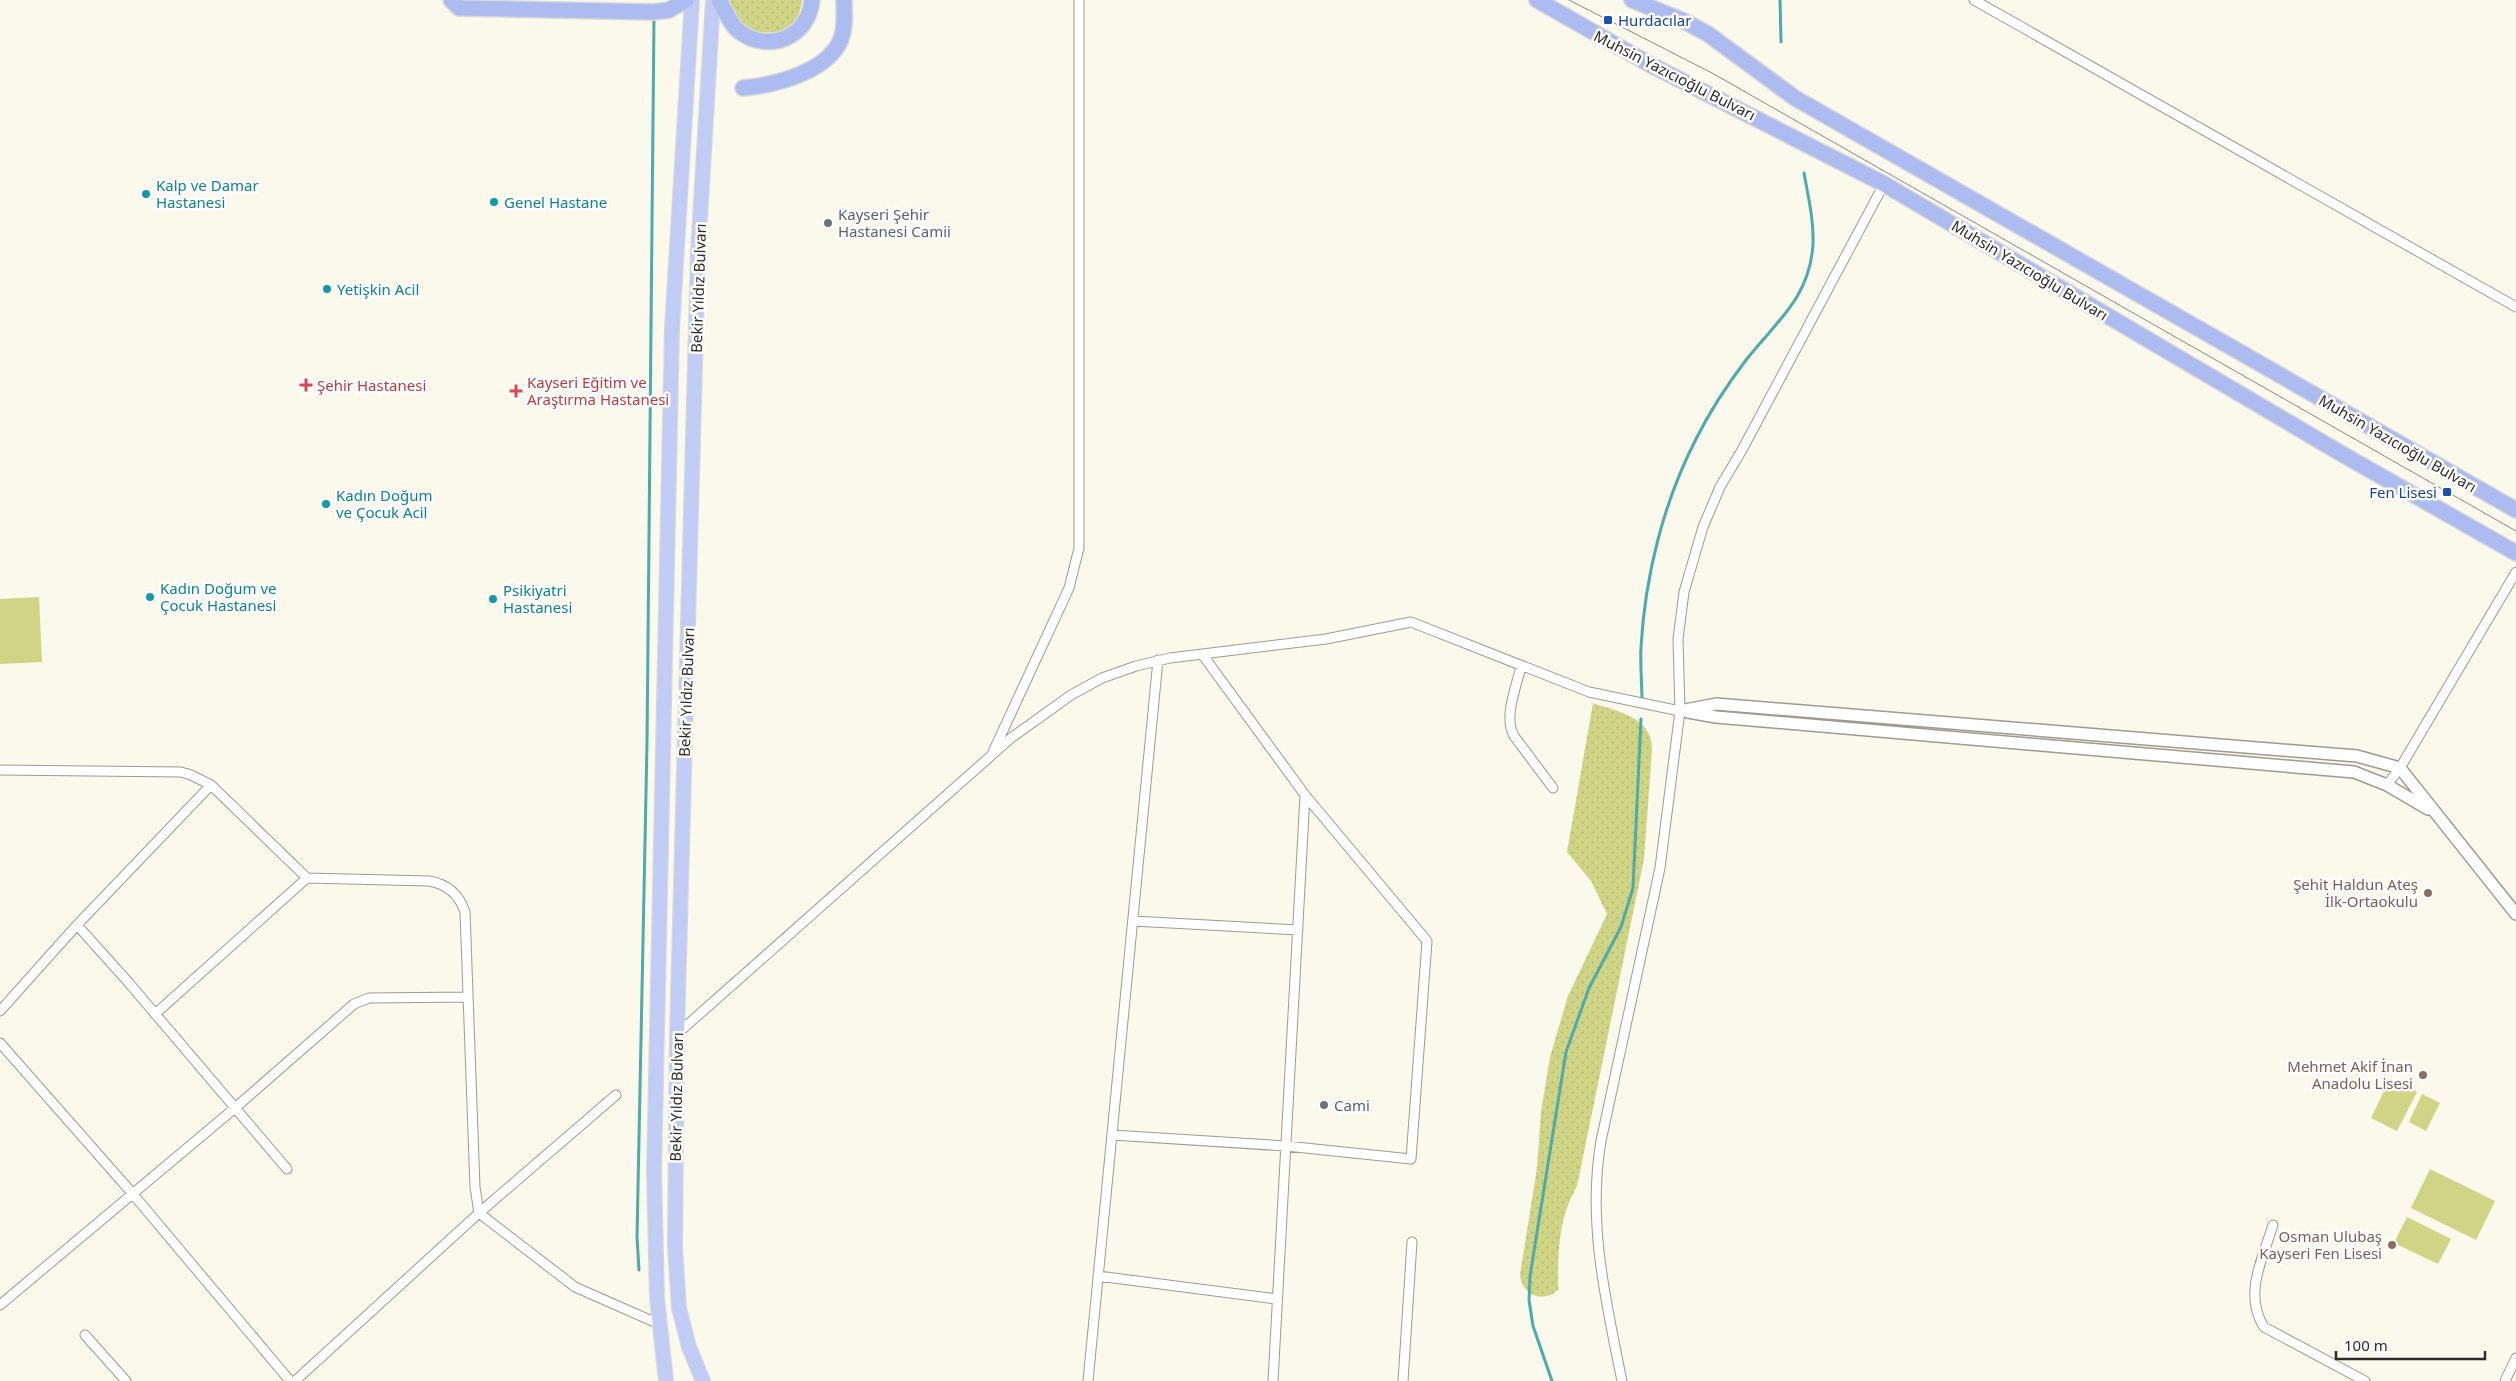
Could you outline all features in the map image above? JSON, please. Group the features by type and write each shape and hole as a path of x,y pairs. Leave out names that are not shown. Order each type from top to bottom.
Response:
{"highway":[{"path":"455,4 653,12 669,10 686,0"},
{"path":"719,0 738,30 757,40 772,41 786,39 800,30 808,17 812,0"},
{"path":"743,88 768,85 792,78 831,54 844,32 844,0"},
{"name":"Muhsin Yazıcıoğlu Bulvarı","path":"1537,0 1651,65 1884,184 2342,454 2516,553"},
{"name":"Muhsin Yazıcıoğlu Bulvarı","path":"1632,0 1684,21 1708,34 1795,98 2516,510"}],"main road":[{"name":"Bekir Yıldız Bulvarı","path":"666,1381 654,1259 654,1172 672,339 692,0"},
{"name":"Bekir Yıldız Bulvarı","path":"703,1381 684,1328 676,1288 677,1034 698,252 713,0"}],"street":[{"path":"990,757 1070,588 1079,548 1079,0"},
{"path":"1974,0 2516,307"},
{"path":"1622,1381 1598,1243 1595,1181 1601,1141 1660,868 1680,711 1678,639 1680,616 1689,570 1702,526 1720,487 1884,184"},
{"path":"2387,785 2400,768 2516,572"},
{"path":"677,1034 990,757 1033,721 1078,690 1119,671 1158,660 1326,638 1411,622 1589,692 1680,711 1716,717 2354,772 2387,785 2432,811"},
{"path":"1112,1135 1286,1146 1411,1159 1427,941 1306,795 1202,654"},
{"path":"1088,1381 1158,660"},
{"path":"1521,666 1510,716 1510,726 1514,736 1553,788"},
{"path":"1680,711 1716,704 2357,756 2400,768 2432,811 2516,914"},
{"path":"0,770 181,772 211,785 307,878 429,881 447,887 456,895 465,912 475,1187 479,1213 575,1287 659,1324"},
{"path":"0,1011 77,926 211,785"},
{"path":"1273,1381 1306,795"},
{"path":"155,1014 307,878"},
{"path":"1133,921 1298,930"},
{"path":"77,926 287,1168"},
{"path":"0,1305 235,1108 359,1000 373,998 468,998"},
{"path":"0,1043 132,1193 290,1381"},
{"path":"294,1381 479,1213 616,1095"},
{"path":"2273,1225 2254,1287 2255,1307 2264,1327 2365,1381"},
{"path":"1403,1381 1412,1242"},
{"path":"1098,1276 1277,1299"},
{"path":"86,1335 126,1381"},
{"path":"2505,1381 2516,1358"}],"green space":[{"path":"728,0 802,0 796,20 790,26 783,30 765,32 746,29 729,7"},
{"path":"39,597 42,662 0,664 0,599"},
{"path":"1593,703 1632,718 1647,730 1651,739 1652,750 1644,859 1577,1186 1566,1211 1560,1236 1558,1290 1552,1294 1540,1297 1525,1288 1520,1275 1537,1168 1541,1112 1550,1057 1568,996 1607,914 1591,881 1567,852"},
{"path":"2390,1079 2417,1092 2397,1131 2371,1118"},
{"path":"2422,1094 2440,1103 2426,1131 2409,1122"},
{"path":"2430,1169 2495,1201 2476,1240 2411,1208"},
{"path":"2407,1217 2451,1239 2438,1264 2394,1243"}],"waterway":[{"path":"1780,0 1781,42"},
{"path":"639,1270 637,1237 647,743 654,16"},
{"path":"1642,701 1641,647 1651,567 1665,514 1684,463 1719,398 1746,360 1799,294 1811,263 1813,226 1804,173"},
{"path":"1552,1381 1533,1326 1529,1300 1530,1276 1566,1052 1589,988 1621,927 1633,888 1641,719"}],"tram line":[{"path":"1569,0 1712,73 2516,531"}],"place":[{"name":"Hurdacılar","path":"1608,20"},
{"name":"Kalp ve Damar Hastanesi","path":"146,194"},
{"name":"Genel Hastane","path":"494,202"},
{"name":"Kayseri Şehir Hastanesi Camii","path":"828,223"},
{"name":"Yetişkin Acil","path":"327,289"},
{"name":"Şehir Hastanesi","path":"306,385"},
{"name":"Kayseri Eğitim ve Araştırma Hastanesi","path":"516,391"},
{"name":"Fen Lisesi","path":"2447,492"},
{"name":"Kadın Doğum ve Çocuk Acil","path":"326,504"},
{"name":"Kadın Doğum ve Çocuk Hastanesi","path":"150,597"},
{"name":"Psikiyatri Hastanesi","path":"493,599"},
{"name":"Şehit Haldun Ateş İlk-Ortaokulu","path":"2428,893"},
{"name":"Mehmet Akif İnan Anadolu Lisesi","path":"2423,1075"},
{"name":"Cami","path":"1324,1105"},
{"name":"Osman Ulubaş Kayseri Fen Lisesi","path":"2392,1245"}]}
